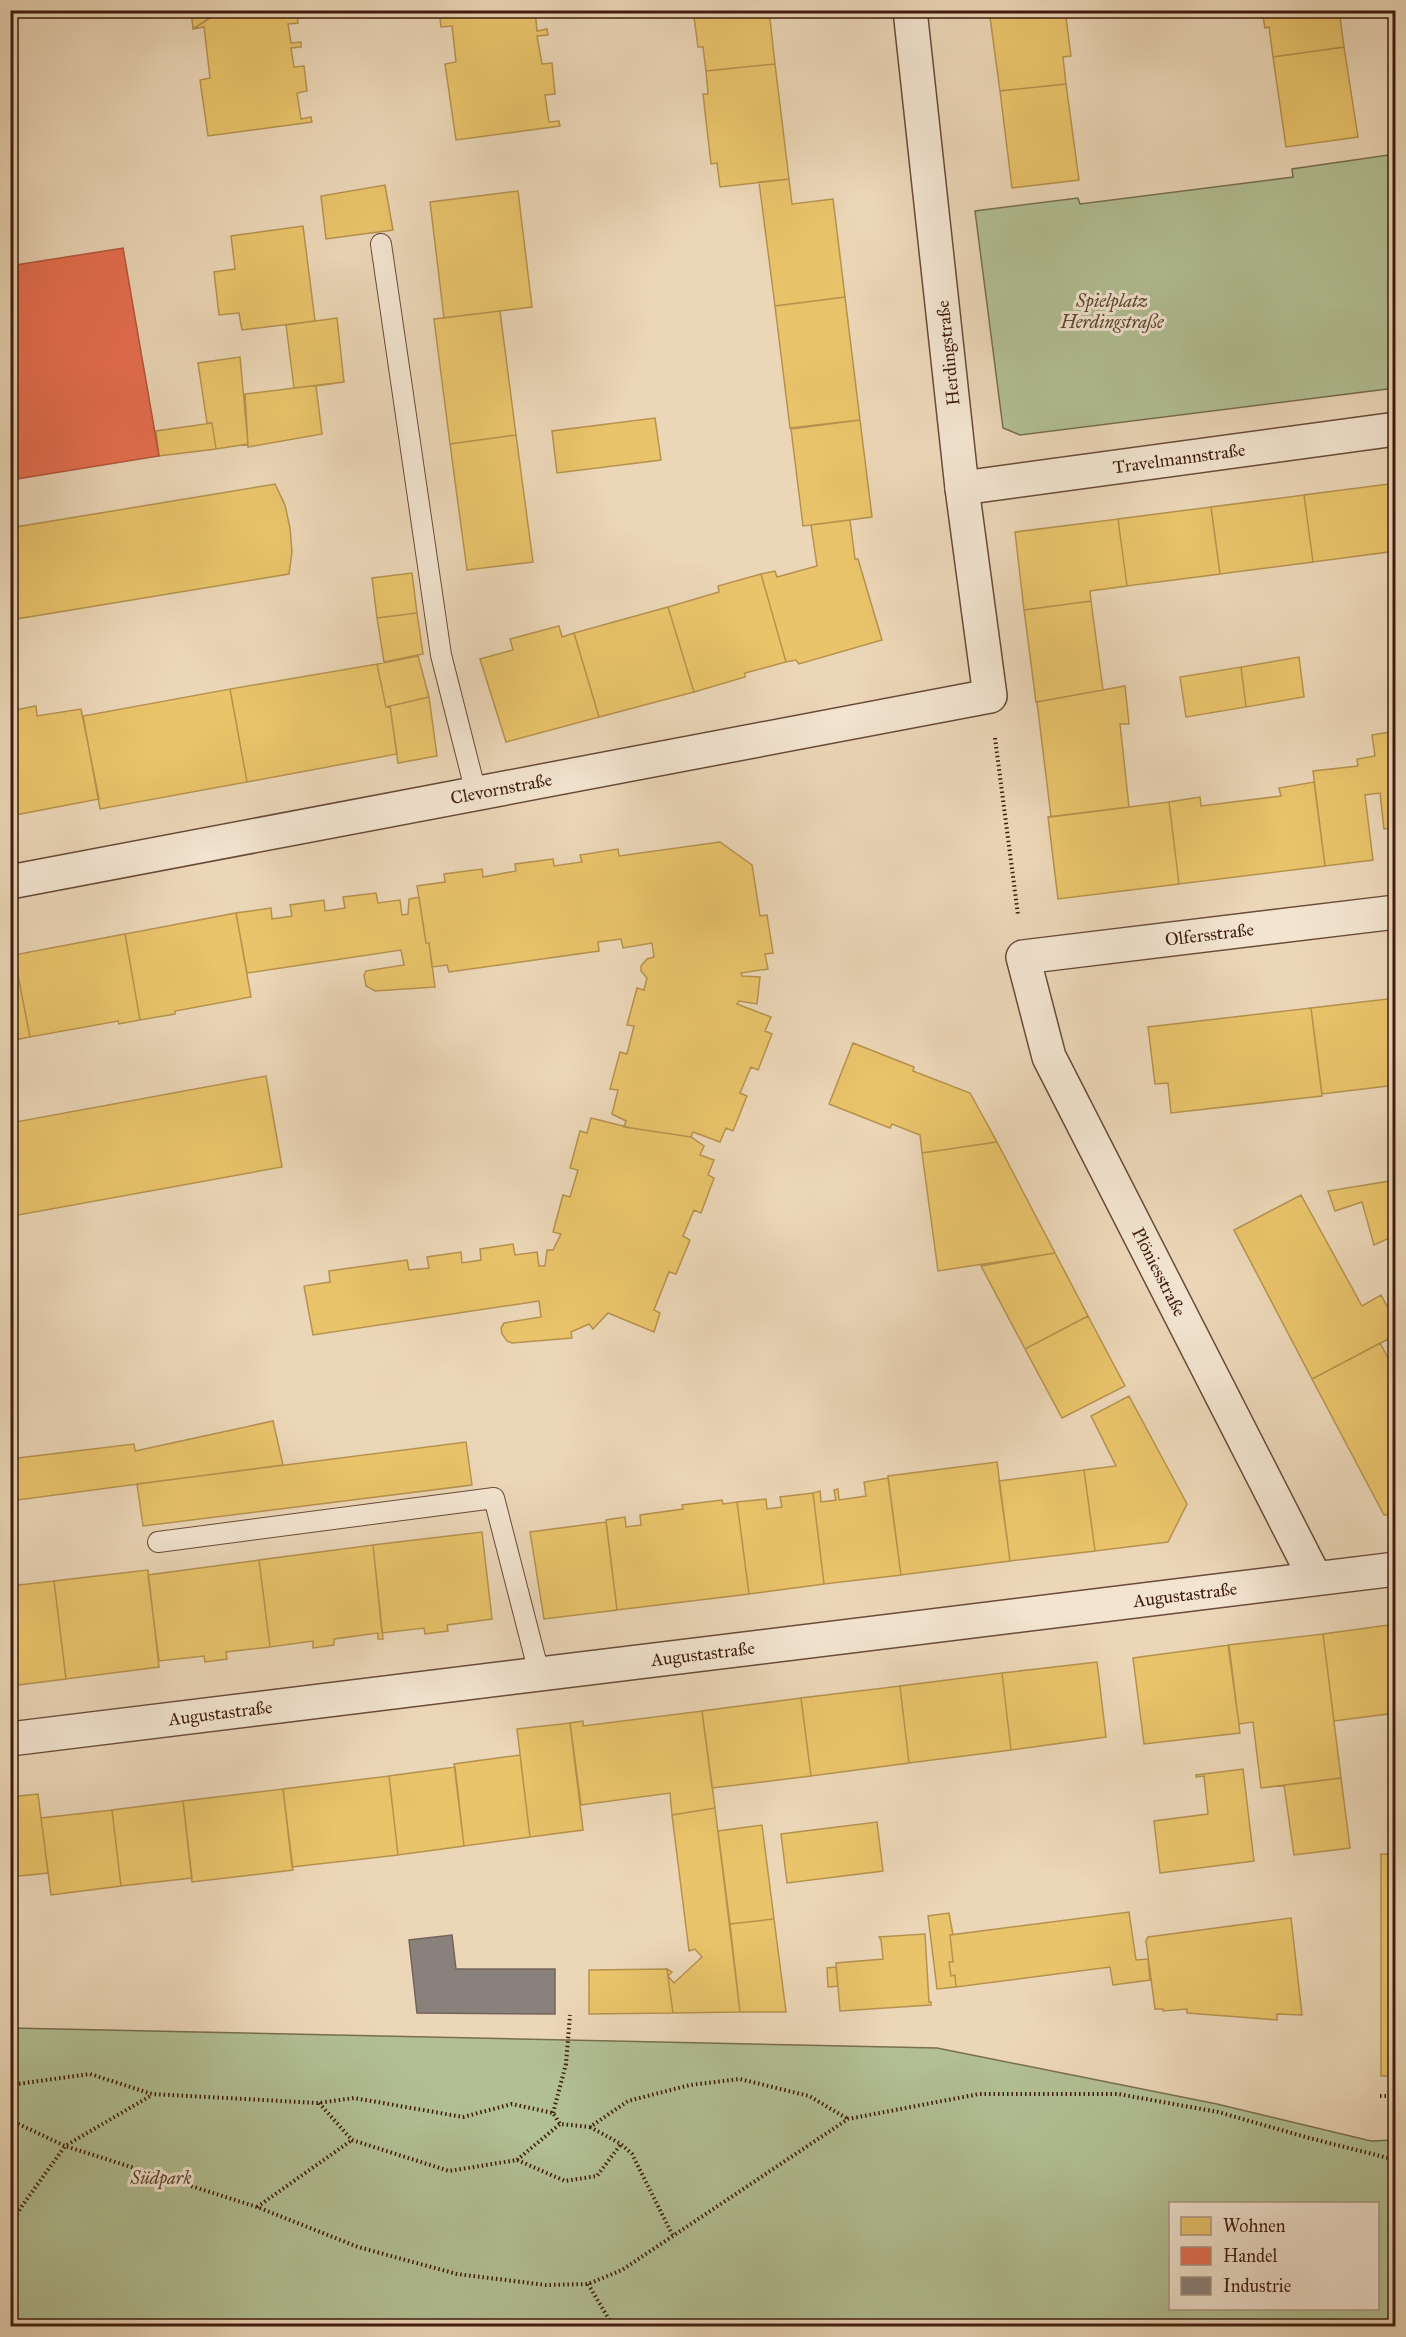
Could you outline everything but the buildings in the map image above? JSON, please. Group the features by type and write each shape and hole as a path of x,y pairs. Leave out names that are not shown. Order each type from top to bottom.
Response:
{"street":[{"name":"Herdingstraße","path":"910,10 963,488 990,696"},
{"name":"Travelmannstraße","path":"963,488 1395,429"},
{"name":"Clevornstraße","path":"10,882 990,696"},
{"name":"Olfersstraße","path":"1023,957 1395,912"},
{"name":"Plöniesstraße","path":"1023,957 1049,1057 1316,1578"},
{"name":"Augustastraße","path":"10,1739 1395,1569"}],"lane":[{"path":"381,244 441,655 476,793"},
{"path":"158,1542 494,1498 539,1673"}],"path":[{"path":"990,696 1023,957"},
{"path":"553,2113 566,2064 570,2015"},
{"path":"10,2085 90,2074 153,2094 318,2103 354,2098 463,2117 512,2104 553,2113 560,2124"},
{"path":"590,2127 628,2101 690,2085 740,2079 809,2096 848,2119"},
{"path":"10,2226 65,2146 153,2094"},
{"path":"10,2120 65,2146 257,2207 358,2247 456,2274 546,2285 588,2284 622,2270 848,2119 979,2094 1119,2094 1218,2112 1395,2160"},
{"path":"1380,2096 1395,2096"},
{"path":"318,2103 352,2140 449,2171 516,2160 560,2124 590,2127 621,2144 632,2154 673,2236"},
{"path":"257,2207 352,2140"},
{"path":"516,2160 565,2181 597,2175 621,2144"},
{"path":"588,2284 613,2326"}],"green space":[{"name":"Spielplatz Herdingstraße","path":"1395,154 1395,388 1020,435 1003,428 975,211 1078,198 1080,204 1293,177 1292,169"},
{"name":"Südpark","path":"11,2028 937,2048 1217,2104 1371,2141 1395,2140 1395,2326 11,2326"}]}
